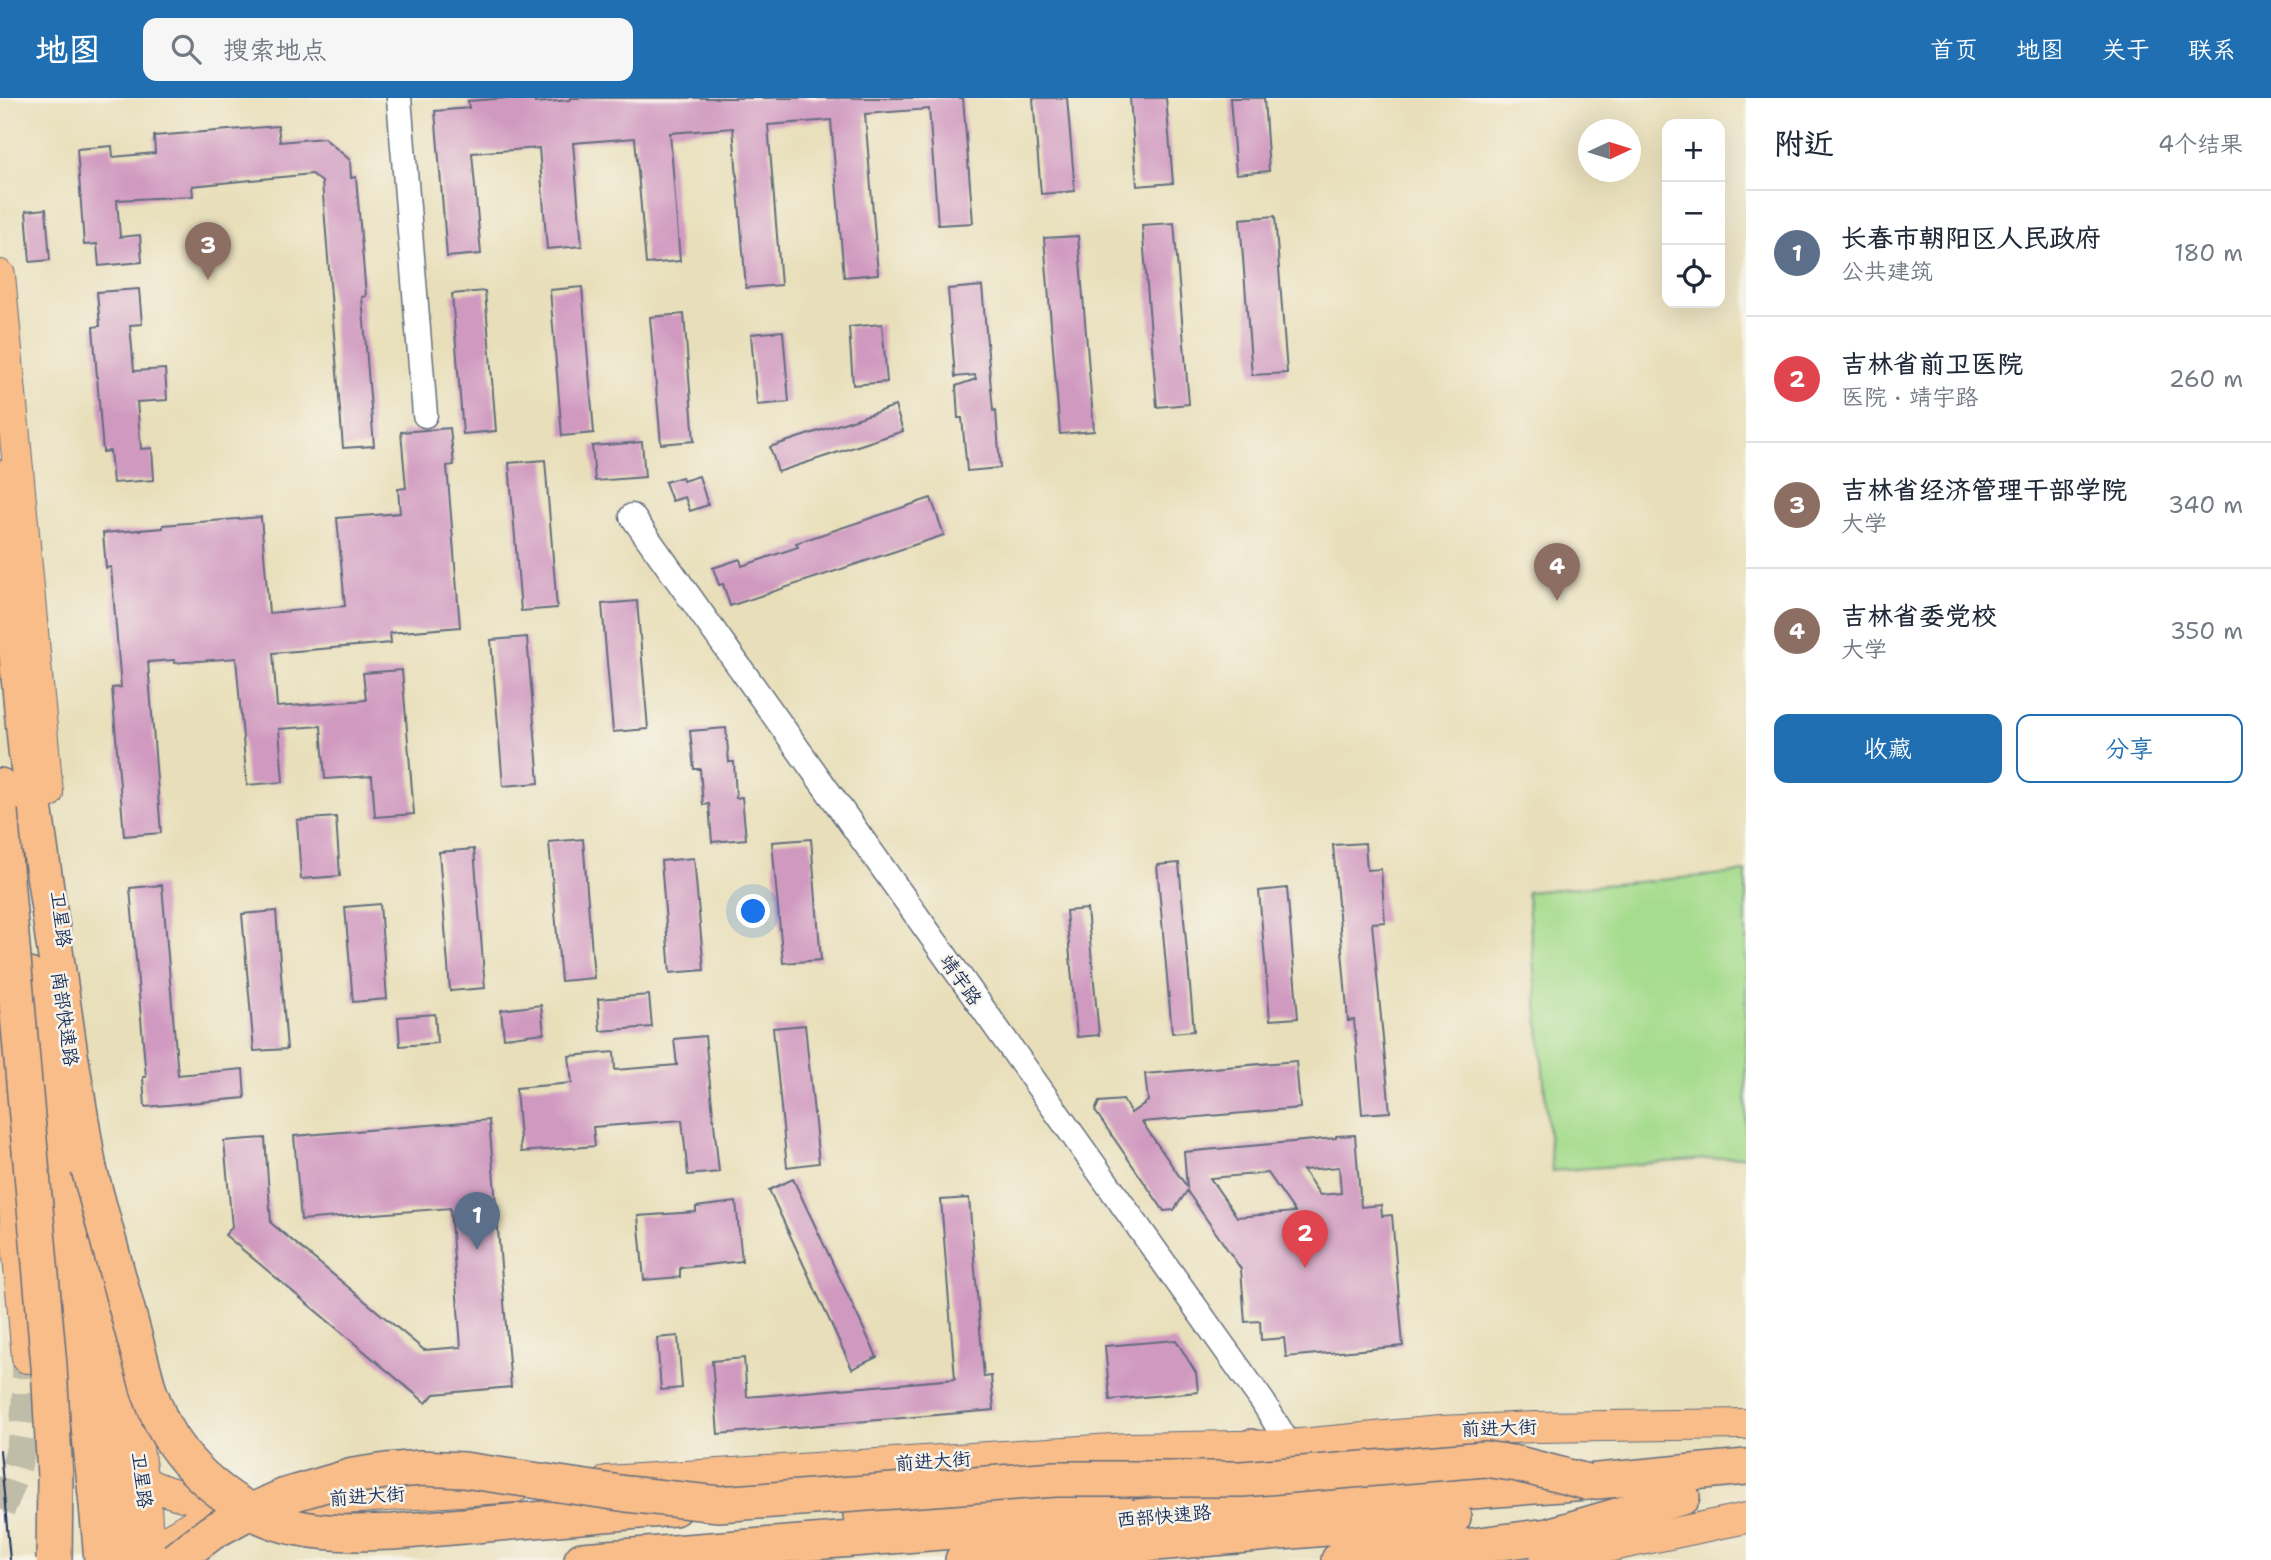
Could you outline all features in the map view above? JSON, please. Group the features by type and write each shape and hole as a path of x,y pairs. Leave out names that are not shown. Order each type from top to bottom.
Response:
{"highway":[{"name":"南部快速路","path":"0,478 26,750 89,1169 117,1399 147,1558"},
{"name":"南部快速路","path":"0,786 60,1179 103,1560"},
{"path":"0,811 50,1378 55,1477 54,1560"},
{"path":"89,1169 149,1391 163,1426 198,1474 225,1495 271,1520 298,1528 332,1532 393,1532 1055,1479 1242,1479 1485,1460 1518,1464 1587,1482"},
{"path":"722,1550 760,1529 806,1521 1201,1483 1251,1447"},
{"name":"西部快速路","path":"985,1549 1587,1482 1746,1467"},
{"path":"147,1558 212,1532 285,1496 353,1476 386,1471 421,1468 464,1470 627,1494 719,1504"},
{"name":"西部快速路","path":"582,1560 722,1550 985,1549 1746,1490"},
{"path":"1339,1560 1548,1536 1682,1497"}],"main road":[{"name":"卫星路","path":"0,275 60,923 93,1129 143,1481 147,1558"},
{"path":"0,897 50,1202 89,1560"},
{"path":"0,1050 27,1358"},
{"name":"前进大街","path":"147,1558 202,1522 226,1513 332,1498 1129,1448 1289,1445 1453,1430 1746,1424"},
{"path":"143,1481 160,1490 192,1500 269,1506"},
{"path":"1545,1560 1746,1518"}],"street":[{"path":"400,98 425,415"},
{"name":"靖宇路","path":"632,516 1263,1402 1289,1445"}],"green space":[{"path":"1746,872 1746,1156 1552,1171 1527,892"}],"building":[{"path":"534,98 535,103 570,98 963,98 973,223 938,225 929,109 865,114 878,274 844,277 831,120 768,125 781,285 746,288 733,128 670,133 680,261 646,264 635,138 573,143 582,246 547,249 539,148 472,153 481,254 447,257 435,111 469,108 468,101"},
{"path":"1033,98 1067,98 1075,191 1041,194"},
{"path":"1130,98 1166,98 1173,183 1137,186"},
{"path":"1230,98 1264,98 1269,171 1236,174"},
{"path":"278,126 280,142 324,138 350,160 351,178 356,177 374,446 343,448 322,182 312,174 192,186 193,196 117,200 120,237 140,235 142,262 99,266 97,244 84,245 77,149 112,146 113,157 155,153 154,136"},
{"path":"46,209 50,260 30,262 26,211"},
{"path":"1275,216 1287,373 1252,375 1240,219"},
{"path":"1174,223 1189,404 1157,407 1142,225"},
{"path":"1078,236 1094,431 1060,434 1044,238"},
{"path":"982,286 1000,468 967,471 962,418 958,418 956,386 976,379 975,375 955,377 948,289"},
{"path":"582,287 594,433 562,436 550,290"},
{"path":"139,289 142,324 130,325 134,371 165,369 167,400 137,402 141,449 152,448 154,480 113,483 110,451 103,452 93,327 100,326 97,292"},
{"path":"485,291 496,431 463,434 452,294"},
{"path":"684,314 694,441 661,444 650,317"},
{"path":"882,324 887,382 853,385 849,327"},
{"path":"783,331 789,402 757,405 751,334"},
{"path":"895,406 903,431 778,472 770,447"},
{"path":"450,428 454,465 447,466 460,627 390,633 391,643 273,653 277,707 366,700 363,673 402,670 414,814 375,817 372,776 325,779 321,726 279,729 283,782 247,785 236,658 174,663 174,660 148,662 161,833 124,836 112,688 121,687 111,567 106,568 103,533 261,517 269,613 345,606 337,518 400,513 398,489 406,488 401,432"},
{"path":"642,442 645,477 595,481 592,446"},
{"path":"545,460 557,608 521,611 509,463"},
{"path":"699,476 708,505 690,511 685,497 672,501 665,482 682,477 683,481"},
{"path":"931,498 944,535 730,606 723,584 719,585 713,568 740,559 742,566 798,547 796,543"},
{"path":"637,601 648,729 613,732 602,604"},
{"path":"527,637 539,783 503,786 491,640"},
{"path":"726,728 729,762 734,762 736,798 742,797 746,839 712,842 709,804 703,805 700,769 694,769 690,731"},
{"path":"336,817 340,876 301,879 297,820"},
{"path":"583,839 594,978 561,981 549,842"},
{"path":"811,839 821,960 783,963 772,842"},
{"path":"1365,843 1367,870 1381,869 1385,922 1372,923 1390,1112 1362,1114 1354,1020 1348,1021 1333,845"},
{"path":"474,849 485,988 450,991 439,852"},
{"path":"694,858 704,970 670,973 661,861"},
{"path":"1179,863 1194,1031 1172,1033 1157,865"},
{"path":"162,885 178,1075 243,1069 245,1098 145,1107 143,1077 146,1077 130,888"},
{"path":"1287,888 1298,1018 1270,1020 1259,891"},
{"path":"380,904 387,999 353,1002 345,907"},
{"path":"1087,909 1099,1035 1077,1037 1066,911"},
{"path":"276,911 287,1049 254,1051 242,914"},
{"path":"649,995 652,1027 600,1031 598,999"},
{"path":"541,1005 544,1033 504,1038 501,1010"},
{"path":"435,1014 437,1043 400,1046 398,1017"},
{"path":"805,1025 819,1163 787,1167 773,1028"},
{"path":"705,1036 719,1172 688,1175 682,1120 593,1127 595,1146 521,1152 516,1088 572,1083 569,1056 614,1052 615,1070 677,1065 674,1039"},
{"path":"1296,1061 1300,1108 1142,1122 1187,1187 1184,1152 1355,1135 1361,1207 1381,1205 1382,1216 1392,1215 1403,1346 1286,1357 1284,1338 1261,1340 1260,1321 1245,1322 1241,1269 1187,1191 1174,1210 1164,1211 1095,1111 1099,1102 1123,1100 1131,1113 1148,1101 1145,1074","holes":["1339,1167 1341,1193 1320,1195 1303,1170","1268,1173 1295,1212 1237,1217 1210,1178"]},
{"path":"489,1120 511,1387 434,1394 426,1403 225,1235 232,1227 224,1141 265,1138 271,1223 424,1350 461,1347 450,1208 301,1220 294,1136"},
{"path":"793,1179 877,1357 852,1369 769,1190"},
{"path":"969,1198 984,1377 991,1376 994,1410 718,1434 712,1361 744,1358 747,1397 955,1379 941,1200"},
{"path":"736,1202 742,1261 680,1268 680,1277 644,1280 638,1216 696,1212 696,1207"},
{"path":"678,1336 682,1388 661,1390 657,1338"},
{"path":"1176,1340 1196,1373 1198,1392 1110,1400 1105,1346"}],"tunnel":[{"path":"0,1509 20,1453 27,1399 27,1358"}],"tram line":[{"path":"0,1450 10,1560"}],"place":[{"name":"吉林省经济管理干部学院","path":"208,280"},
{"name":"吉林省委党校","path":"1557,601"},
{"name":"长春市朝阳区人民政府","path":"477,1250"},
{"name":"吉林省前卫医院","path":"1305,1268"}]}
